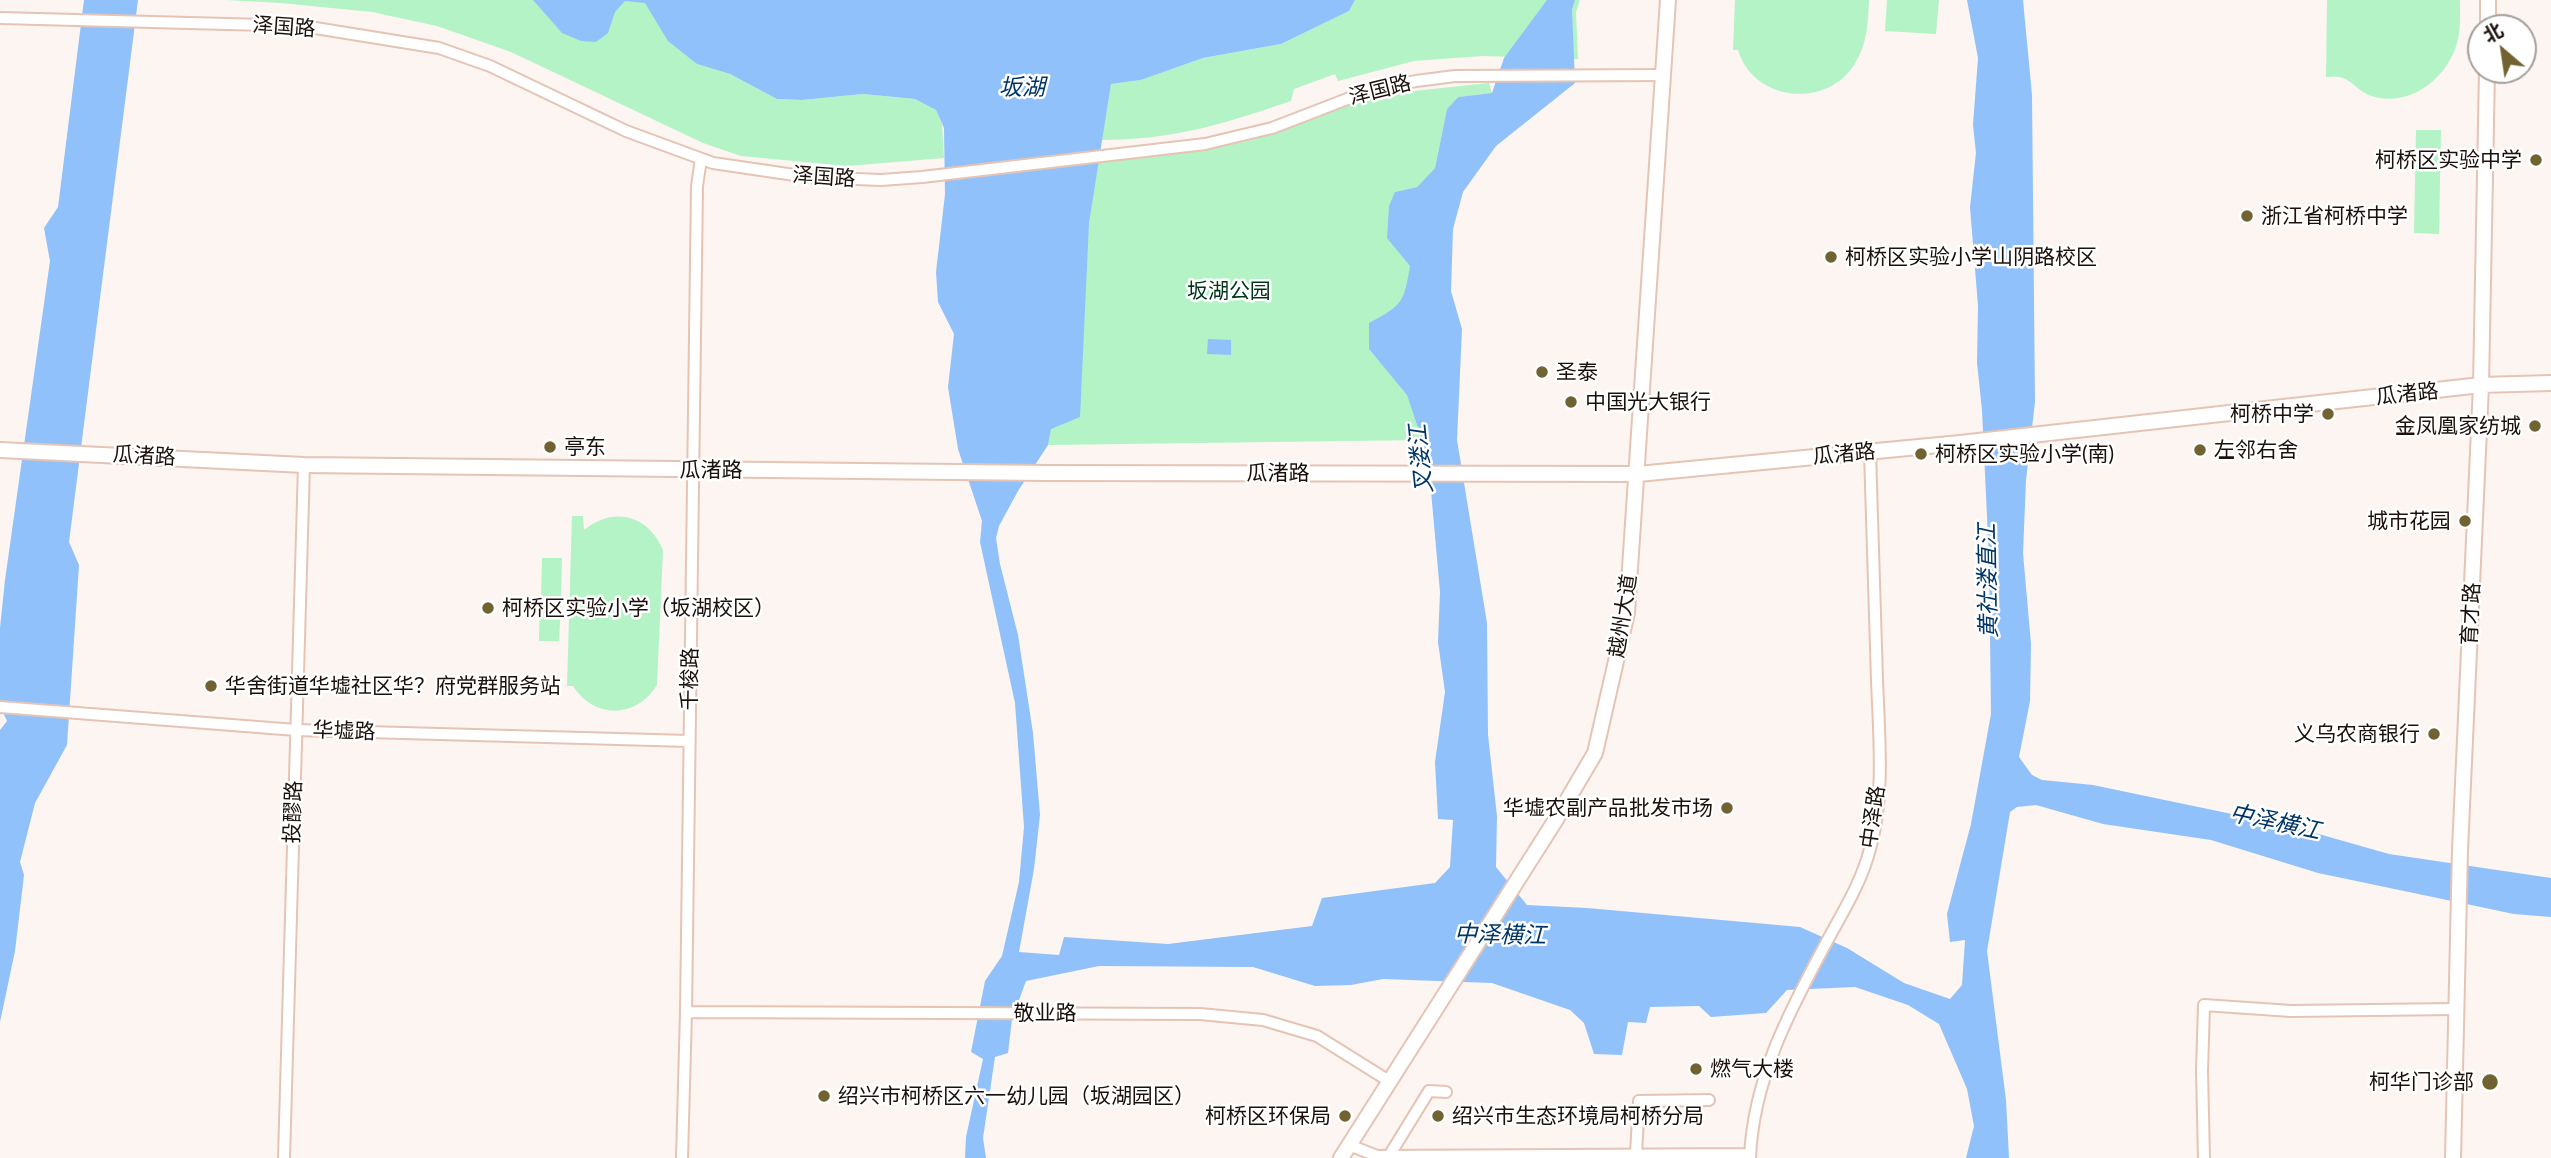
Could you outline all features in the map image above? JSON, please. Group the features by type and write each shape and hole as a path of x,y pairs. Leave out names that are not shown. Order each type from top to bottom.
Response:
{"street":[{"name":"越州大道","path":"1341,1158 1555,821 1595,753 1627,612 1668,0"},
{"name":"泽国路","path":"0,18 303,26 439,48 490,66 626,131 701,159 751,170 808,177 881,180 1205,144 1272,128 1368,91 1437,78 1662,75"},
{"name":"育才路","path":"2453,1158 2460,850 2481,385 2487,84"},
{"name":"千梭路","path":"681,1158 686,1012 697,186 701,159"},
{"name":"瓜渚路","path":"4,450 304,465 1048,473 1638,474 1960,443 2481,385 2551,383"},
{"name":"中泽路","path":"1750,1156 1755,1116 1773,1049 1798,995 1858,887 1871,848 1876,818 1879,749 1870,452"},
{"name":"投醪路","path":"284,1158 304,465"},
{"name":"华墟路","path":"0,708 296,730 689,741"},
{"path":"2204,1158 2204,1005 2291,1011 2455,1009"},
{"name":"敬业路","path":"686,1012 1199,1014 1263,1020 1317,1036 1389,1081"},
{"path":"1389,1156 1429,1091 1446,1091"},
{"path":"1636,1154 1639,1101 1709,1100"},
{"path":"1349,1145 1377,1156 1750,1156"}],"green space":[{"path":"226,0 644,0 697,64 730,74 777,99 802,100 863,94 915,99 936,110 942,124 944,158 847,166 741,156 703,143 511,52 437,26 372,12"},
{"path":"1355,0 1580,0 1576,12 1578,59 1482,56 1414,61 1338,81 1335,74 1294,89 1291,101 1220,123 1175,134 1101,140 1111,84 1141,80 1203,58 1281,44 1349,11"},
{"path":"1735,0 1869,0 1867,27 1861,52 1852,68 1839,81 1824,90 1807,94 1789,93 1773,88 1758,80 1746,67 1738,50 1733,50"},
{"path":"1887,0 1939,0 1936,34 1885,31"},
{"path":"2327,0 2460,0 2459,32 2452,56 2436,78 2415,93 2402,97 2375,97 2343,78 2326,77"},
{"name":"坂湖公园","path":"1489,83 1492,93 1458,97 1447,109 1435,168 1417,187 1395,192 1409,246 1409,287 1397,306 1369,323 1369,349 1407,394 1422,440 1048,445 1098,159 1176,152 1253,140 1330,109 1376,95"},
{"path":"2416,130 2441,130 2439,234 2414,233"},
{"path":"572,516 583,516 584,530 607,518 629,518 649,529 663,550 657,685 638,704 627,709 615,711 592,705 573,686 567,686"},
{"path":"542,558 562,558 561,597 541,597"},
{"path":"540,601 561,602 559,641 539,641"}],"water":[{"path":"84,0 138,0 69,542 79,565 67,745 35,803 20,862 24,875 15,951 0,1022 0,730 7,721 0,706 0,628 50,261 44,228 58,207"},
{"path":"533,0 1355,0 1349,11 1281,44 1203,58 1141,80 1111,84 1089,223 1080,417 1051,429 1048,445 1018,491 999,526 996,538 1018,635 1033,733 1040,815 1034,869 1019,952 1059,955 1064,937 1168,944 1312,926 1322,898 1435,883 1450,867 1453,820 1438,819 1435,762 1445,692 1438,642 1440,592 1431,491 1424,446 1407,395 1369,349 1369,323 1395,307 1403,295 1408,278 1410,266 1387,238 1389,206 1395,192 1417,187 1435,168 1447,109 1458,97 1492,93 1504,58 1547,0 1575,0 1572,9 1575,83 1496,146 1463,192 1453,229 1451,291 1462,329 1457,440 1487,623 1488,735 1497,816 1496,867 1527,905 1800,927 1847,948 1904,983 1950,999 1962,985 1965,940 1950,942 1947,914 1971,824 1991,714 1989,559 1982,410 1977,363 1978,306 1970,207 1976,153 1973,125 1978,58 1967,0 2023,0 2032,95 2035,402 2026,480 2023,553 2031,644 2030,701 2019,757 2032,775 2042,780 2093,785 2294,827 2389,854 2551,878 2551,917 2514,914 2318,873 2211,840 2103,824 2036,805 2017,807 2010,812 1987,951 2006,1100 2009,1158 1966,1158 1974,1126 1967,1089 1939,1024 1908,1005 1855,987 1787,990 1766,1013 1711,1017 1699,1006 1650,1007 1646,1023 1628,1022 1622,1055 1594,1054 1584,1023 1570,1010 1492,983 1383,979 1351,985 1315,986 1253,967 1099,966 1026,981 1012,1019 1008,1053 995,1057 983,1138 986,1158 965,1158 966,1137 983,1059 971,1052 985,981 1002,956 1019,882 1024,827 1015,703 980,542 982,521 958,449 948,387 954,334 938,302 936,272 945,194 944,128 936,110 915,99 863,94 802,100 777,99 730,74 697,64 668,41 645,3 625,1 615,12 608,33 596,42 581,41 562,33"},
{"path":"1208,339 1231,340 1231,355 1207,354"}],"place":[{"name":"柯桥区实验中学","path":"2536,160"},
{"name":"浙江省柯桥中学","path":"2247,216"},
{"name":"柯桥区实验小学山阴路校区","path":"1831,257"},
{"name":"圣泰","path":"1542,372"},
{"name":"中国光大银行","path":"1571,402"},
{"name":"柯桥中学","path":"2328,414"},
{"name":"金凤凰家纺城","path":"2535,426"},
{"name":"亭东","path":"550,447"},
{"name":"左邻右舍","path":"2200,450"},
{"name":"柯桥区实验小学(南)","path":"1921,454"},
{"name":"城市花园","path":"2465,521"},
{"name":"柯桥区实验小学（坂湖校区）","path":"488,608"},
{"name":"华舍街道华墟社区华？府党群服务站","path":"211,686"},
{"name":"义乌农商银行","path":"2434,734"},
{"name":"华墟农副产品批发市场","path":"1727,808"},
{"name":"燃气大楼","path":"1696,1069"},
{"name":"柯华门诊部","path":"2490,1082"},
{"name":"绍兴市柯桥区六一幼儿园（坂湖园区）","path":"824,1096"},
{"name":"柯桥区环保局","path":"1345,1116"},
{"name":"绍兴市生态环境局柯桥分局","path":"1438,1116"}],"water label":[{"name":"坂湖","path":"1022,88"},
{"name":"叉溇江","path":"1421,459"},
{"name":"黄社溇直江","path":"1988,581"},
{"name":"中泽横江","path":"2275,822"},
{"name":"中泽横江","path":"1500,935"}]}
